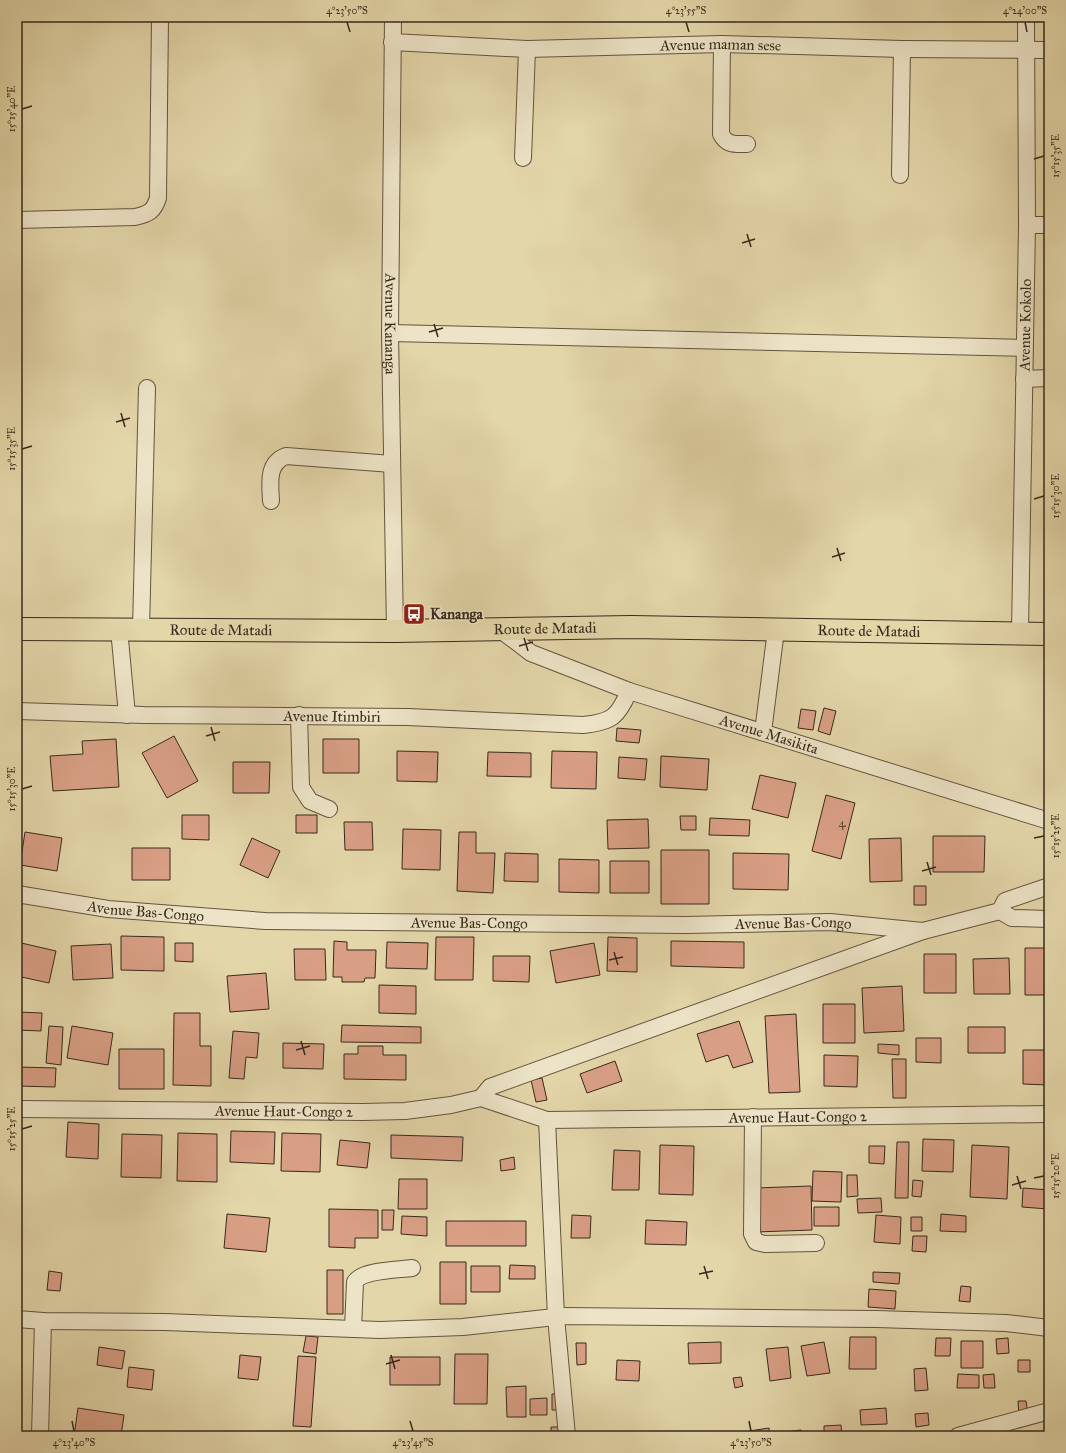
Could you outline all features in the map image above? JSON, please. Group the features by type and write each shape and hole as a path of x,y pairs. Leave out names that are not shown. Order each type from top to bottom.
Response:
{"main road":[{"name":"Route de Matadi","path":"17,629 395,631 498,628 631,627 1020,632 1049,634"}],"street":[{"path":"17,220 135,217 145,215 155,208 158,198 160,17"},
{"name":"Avenue Kananga","path":"393,17 390,333 395,631"},
{"name":"Avenue Kokolo","path":"1020,632 1027,225 1026,17"},
{"name":"Avenue maman sese","path":"392,42 527,48 722,44 902,49 1049,50"},
{"path":"722,44 721,134 724,140 730,144 747,144"},
{"path":"523,158 527,48"},
{"path":"900,175 902,49"},
{"path":"1027,225 1049,225"},
{"path":"390,333 1024,348"},
{"path":"1024,379 1049,378"},
{"path":"142,629 147,388"},
{"path":"271,501 273,468 278,459 286,456 392,464"},
{"name":"Avenue Masikita","path":"498,628 531,653 629,690 1049,821"},
{"path":"120,629 127,715"},
{"path":"763,732 776,630"},
{"name":"Avenue Itimbiri","path":"17,711 127,715 299,715 408,717 583,725 597,723 611,718 621,710 629,690"},
{"path":"299,715 301,787 310,801 329,809"},
{"path":"1000,911 1005,901 1049,886"},
{"name":"Avenue Bas-Congo","path":"17,894 108,909 265,921 670,925 830,922 923,931"},
{"path":"481,1098 490,1087 923,931 1000,911 1012,918 1049,919"},
{"name":"Avenue Haut-Congo 2","path":"17,1109 362,1112 405,1111 451,1105 481,1098 547,1120 1049,1114"},
{"path":"753,1117 752,1234 756,1242 764,1244 816,1243"},
{"path":"547,1120 556,1318 567,1436"},
{"path":"353,1329 356,1282 358,1277 366,1274 412,1268"},
{"path":"17,1319 43,1321 165,1322 380,1330 463,1326 556,1318 876,1319 1006,1324 1049,1328"},
{"path":"40,1436 43,1321"},
{"path":"958,1436 1049,1411"}],"building":[{"path":"824,708 836,711 830,735 818,731"},
{"path":"801,709 816,711 813,730 798,728"},
{"path":"617,728 641,730 639,743 616,741"},
{"path":"174,736 198,781 167,798 142,753"},
{"path":"116,739 119,787 53,791 50,756 83,754 82,741"},
{"path":"323,739 359,739 359,773 323,773"},
{"path":"397,751 438,752 437,782 397,781"},
{"path":"552,751 597,752 596,789 551,788"},
{"path":"488,752 531,753 531,777 487,776"},
{"path":"661,756 709,759 707,790 660,787"},
{"path":"619,757 647,759 645,780 618,778"},
{"path":"233,762 270,762 269,793 233,793"},
{"path":"760,775 796,783 788,818 752,809"},
{"path":"826,795 855,803 841,859 812,851"},
{"path":"182,815 209,815 209,840 182,839"},
{"path":"296,815 317,815 317,833 296,833"},
{"path":"680,816 696,816 696,830 681,830"},
{"path":"710,818 750,820 749,836 709,835"},
{"path":"648,819 649,848 608,849 607,820"},
{"path":"344,822 372,822 373,850 345,850"},
{"path":"403,829 441,830 440,870 402,869"},
{"path":"25,832 62,838 57,871 20,865"},
{"path":"459,832 476,832 476,853 495,853 493,893 457,891"},
{"path":"933,836 985,836 984,872 933,872"},
{"path":"252,838 280,851 268,878 240,865"},
{"path":"901,838 902,881 870,882 869,839"},
{"path":"132,848 170,848 170,880 132,880"},
{"path":"661,850 709,850 709,904 661,904"},
{"path":"505,853 538,854 538,882 504,881"},
{"path":"733,853 789,854 788,890 733,889"},
{"path":"559,859 599,860 599,893 559,892"},
{"path":"610,861 649,861 649,893 610,893"},
{"path":"914,886 926,886 926,905 914,905"},
{"path":"121,936 164,937 164,971 121,970"},
{"path":"436,937 474,937 473,980 435,980"},
{"path":"608,937 637,938 637,972 607,971"},
{"path":"334,941 347,942 347,950 376,950 375,978 365,978 364,982 342,982 342,977 333,977"},
{"path":"671,941 744,942 744,968 671,966"},
{"path":"17,942 56,951 49,983 17,976"},
{"path":"387,942 428,943 427,969 386,968"},
{"path":"175,943 193,943 193,962 175,961"},
{"path":"594,943 600,975 556,983 550,951"},
{"path":"111,944 113,978 73,980 71,946"},
{"path":"1025,948 1048,948 1049,995 1025,995"},
{"path":"294,949 325,949 326,980 295,980"},
{"path":"924,954 956,954 956,993 924,993"},
{"path":"493,956 530,956 529,982 493,981"},
{"path":"1009,958 1010,994 974,994 973,959"},
{"path":"266,973 269,1009 230,1012 227,976"},
{"path":"379,985 416,986 416,1014 379,1013"},
{"path":"902,986 904,1031 864,1033 862,988"},
{"path":"823,1004 855,1004 855,1043 823,1043"},
{"path":"17,1012 42,1013 41,1031 17,1030"},
{"path":"174,1013 200,1013 200,1046 211,1046 211,1086 173,1085"},
{"path":"796,1014 800,1092 769,1093 765,1016"},
{"path":"739,1021 753,1062 733,1068 728,1055 706,1062 697,1034"},
{"path":"342,1025 421,1027 421,1043 341,1042"},
{"path":"49,1026 63,1027 61,1065 46,1063"},
{"path":"72,1026 113,1033 108,1065 67,1058"},
{"path":"968,1027 1005,1027 1005,1053 968,1053"},
{"path":"233,1031 259,1033 257,1058 246,1057 244,1079 229,1078"},
{"path":"916,1038 941,1038 941,1063 916,1062"},
{"path":"283,1043 324,1044 323,1069 283,1068"},
{"path":"878,1044 899,1045 899,1055 878,1053"},
{"path":"358,1046 383,1046 383,1055 406,1055 406,1080 344,1079 344,1054 358,1054"},
{"path":"119,1049 164,1049 164,1089 119,1089"},
{"path":"1023,1050 1049,1050 1049,1085 1023,1084"},
{"path":"824,1055 858,1056 857,1087 824,1086"},
{"path":"892,1059 906,1059 906,1098 893,1098"},
{"path":"615,1061 622,1081 587,1093 580,1074"},
{"path":"17,1067 56,1068 55,1087 17,1086"},
{"path":"542,1078 547,1100 536,1102 531,1080"},
{"path":"68,1122 99,1124 98,1159 66,1157"},
{"path":"231,1131 275,1132 274,1164 230,1162"},
{"path":"178,1133 217,1134 217,1182 177,1181"},
{"path":"282,1133 321,1134 320,1172 281,1171"},
{"path":"122,1134 162,1135 161,1178 121,1177"},
{"path":"391,1135 463,1137 462,1161 391,1158"},
{"path":"923,1139 954,1140 953,1172 922,1171"},
{"path":"340,1140 370,1143 367,1168 337,1165"},
{"path":"897,1142 909,1142 908,1198 895,1198"},
{"path":"660,1145 694,1146 693,1195 659,1194"},
{"path":"972,1145 1009,1147 1007,1199 970,1197"},
{"path":"869,1146 885,1146 884,1164 869,1163"},
{"path":"1045,1148 1049,1148 1049,1169 1045,1169"},
{"path":"614,1150 640,1151 639,1190 612,1190"},
{"path":"514,1157 515,1169 501,1171 500,1160"},
{"path":"813,1171 842,1172 841,1202 812,1201"},
{"path":"847,1175 857,1175 858,1196 847,1197"},
{"path":"399,1179 427,1179 427,1209 398,1209"},
{"path":"913,1180 923,1181 921,1197 912,1196"},
{"path":"811,1186 812,1230 756,1232 755,1188"},
{"path":"1023,1188 1049,1190 1048,1209 1022,1207"},
{"path":"881,1198 882,1212 858,1213 857,1199"},
{"path":"814,1207 839,1207 839,1226 814,1226"},
{"path":"329,1209 378,1210 378,1238 355,1238 355,1248 329,1247"},
{"path":"382,1210 394,1210 393,1230 382,1230"},
{"path":"227,1214 270,1218 266,1252 224,1248"},
{"path":"941,1214 966,1216 966,1232 940,1231"},
{"path":"572,1215 591,1216 590,1238 571,1238"},
{"path":"876,1215 901,1217 900,1244 874,1242"},
{"path":"402,1216 427,1217 427,1236 401,1234"},
{"path":"911,1217 922,1217 922,1231 911,1231"},
{"path":"646,1220 687,1222 686,1245 645,1244"},
{"path":"446,1221 526,1221 526,1246 446,1246"},
{"path":"913,1236 927,1236 926,1252 912,1251"},
{"path":"440,1262 466,1262 466,1304 440,1304"},
{"path":"510,1265 535,1266 535,1279 509,1279"},
{"path":"471,1266 500,1266 500,1292 471,1292"},
{"path":"327,1270 343,1270 343,1314 327,1314"},
{"path":"49,1271 62,1273 60,1291 47,1290"},
{"path":"873,1272 900,1273 899,1284 873,1282"},
{"path":"961,1286 971,1287 970,1302 959,1301"},
{"path":"869,1289 896,1291 895,1309 868,1307"},
{"path":"306,1336 318,1337 316,1354 303,1352"},
{"path":"850,1337 876,1337 876,1369 849,1369"},
{"path":"936,1338 951,1338 950,1356 935,1356"},
{"path":"1008,1338 1009,1353 997,1354 996,1339"},
{"path":"961,1341 983,1341 983,1368 961,1368"},
{"path":"721,1342 721,1363 689,1364 688,1343"},
{"path":"824,1342 830,1373 807,1376 801,1346"},
{"path":"576,1343 586,1343 586,1364 577,1365"},
{"path":"99,1347 125,1351 122,1369 97,1365"},
{"path":"788,1347 791,1378 770,1381 766,1349"},
{"path":"455,1354 488,1354 487,1404 454,1404"},
{"path":"240,1355 261,1357 258,1380 238,1378"},
{"path":"298,1356 316,1357 311,1427 293,1426"},
{"path":"390,1357 440,1357 440,1385 390,1385"},
{"path":"617,1360 640,1361 639,1381 616,1380"},
{"path":"1018,1360 1030,1360 1030,1372 1018,1372"},
{"path":"129,1367 154,1370 152,1390 127,1387"},
{"path":"926,1368 928,1390 915,1391 914,1369"},
{"path":"958,1374 979,1375 979,1388 957,1388"},
{"path":"994,1374 995,1388 984,1388 983,1375"},
{"path":"741,1377 743,1386 735,1388 733,1378"},
{"path":"526,1386 526,1417 507,1417 506,1387"},
{"path":"552,1394 562,1394 562,1410 552,1410"},
{"path":"547,1398 547,1415 530,1415 530,1399"},
{"path":"1018,1401 1026,1401 1028,1414 1019,1415"},
{"path":"78,1408 124,1415 121,1436 74,1436"},
{"path":"886,1408 887,1424 861,1425 860,1410"},
{"path":"928,1413 929,1425 916,1427 915,1414"},
{"path":"841,1425 842,1436 824,1436 824,1426"},
{"path":"551,1427 562,1427 562,1436 551,1436"},
{"path":"769,1428 770,1436 750,1436 749,1431"},
{"path":"801,1430 802,1436 776,1436 776,1433"}],"place":[{"name":"Kananga","path":"414,614"}]}
